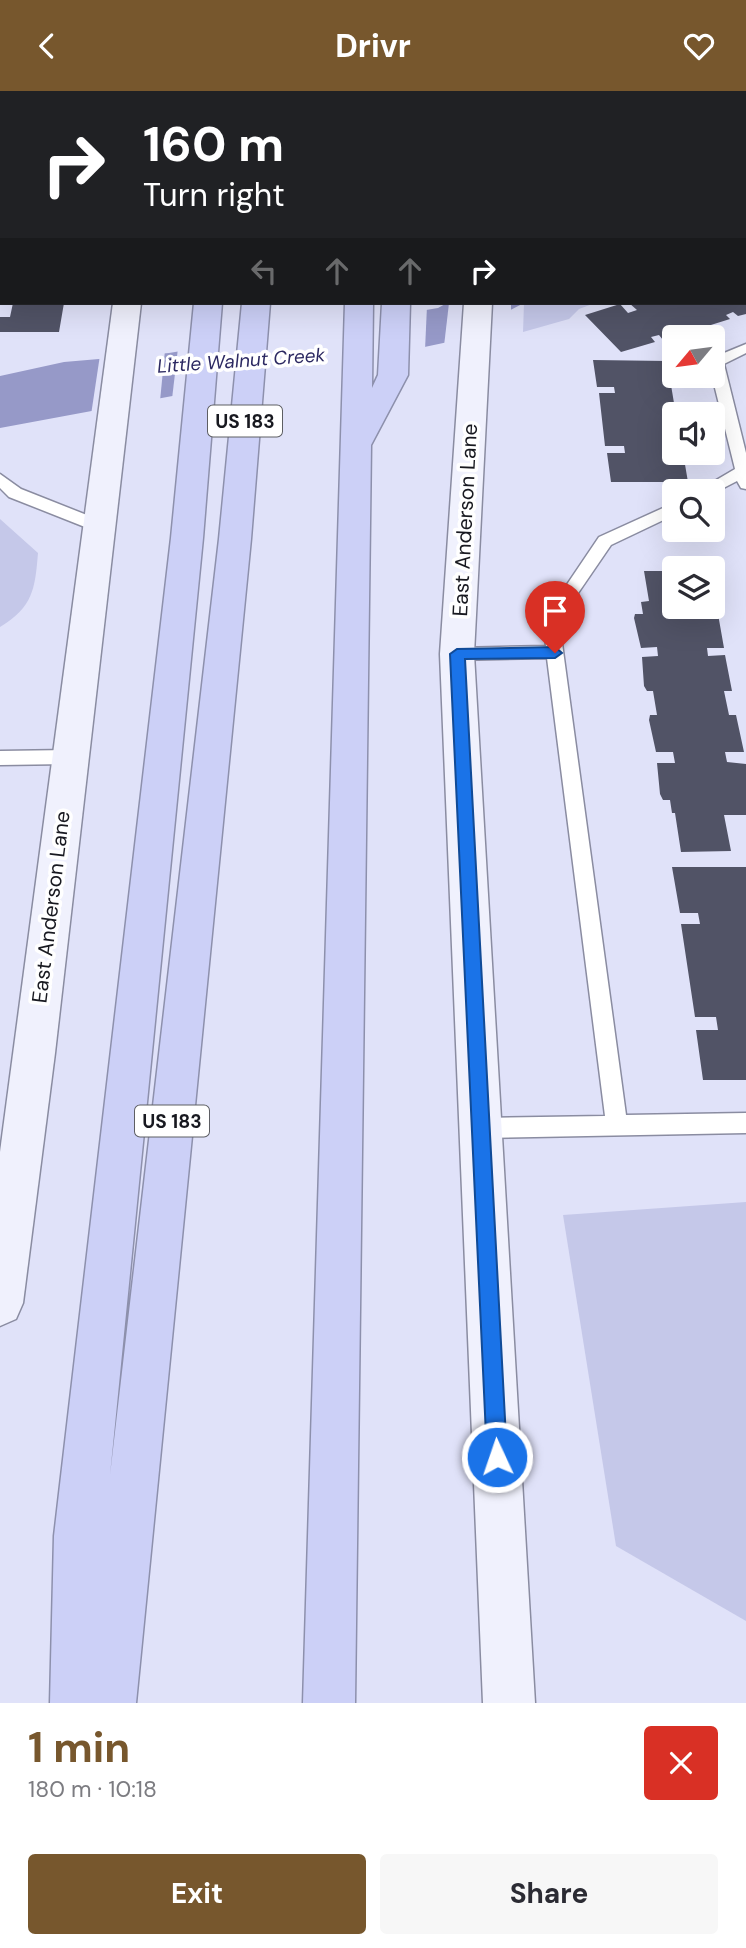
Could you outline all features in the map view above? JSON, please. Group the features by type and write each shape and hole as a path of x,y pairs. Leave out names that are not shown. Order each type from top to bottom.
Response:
{"highway":[{"path":"76,1703 79,1535 187,538 208,305"},
{"name":"US 183","path":"110,1703 234,539 256,305"},
{"path":"329,1703 359,305"},
{"path":"356,450 393,375 396,305"}],"main road":[{"name":"East Anderson Lane","path":"0,1303 10,1172 69,757 103,469 127,305"},
{"name":"East Anderson Lane","path":"478,305 457,654 509,1703"}],"lane":[{"path":"725,483 745,475 716,362 746,348"},
{"path":"0,479 15,493 96,525"},
{"path":"617,1125 551,620 605,541 662,514"},
{"path":"457,654 555,653"},
{"path":"0,758 69,757"},
{"path":"480,1128 746,1123"}],"shaded area":[{"path":"524,305 590,305 579,309 569,319 523,332"},
{"path":"0,519 38,553 33,587 26,604 0,627"},
{"path":"746,1202 746,1621 616,1546 563,1215"}],"water":[{"name":"Little Walnut Creek","path":"443,305 520,305 448,342 335,366 0,428 0,376 64,362 169,353"}],"pier":[{"path":"449,305 511,305 511,314 444,346"},
{"path":"427,306 425,350 213,391 219,341"},
{"path":"214,342 209,392 172,399 178,348"},
{"path":"165,350 160,401 91,415 100,355"}],"building":[{"path":"13,305 64,305 59,332 0,332 0,317 10,317"},
{"path":"617,305 621,305 628,313 637,310 631,305 746,305 746,314 738,316 733,312 726,315 730,319 711,325 662,325 662,339 659,335 651,337 655,342 621,352 585,315"},
{"path":"593,360 662,361 662,389 672,389 674,402 662,402 662,465 685,465 687,479 611,482 607,453 625,453 624,446 605,446 599,393 615,393 614,387 597,387"},
{"path":"644,571 662,571 662,619 719,619 724,648 707,648 708,656 725,655 732,691 724,691 729,715 736,715 744,752 725,752 727,762 746,764 746,815 724,815 731,851 681,852 675,813 672,813 670,800 663,800 660,794 657,763 675,763 673,752 656,752 649,720 650,715 657,715 653,691 647,691 644,686 642,657 658,656 657,647 641,648 634,618 635,614 643,614 641,602 649,601"},
{"path":"672,867 746,867 746,1080 703,1080 696,1030 718,1030 716,1017 695,1017 681,924 700,924 698,913 680,913"}],"route":[{"path":"497,1457 457,654 555,653"}]}
